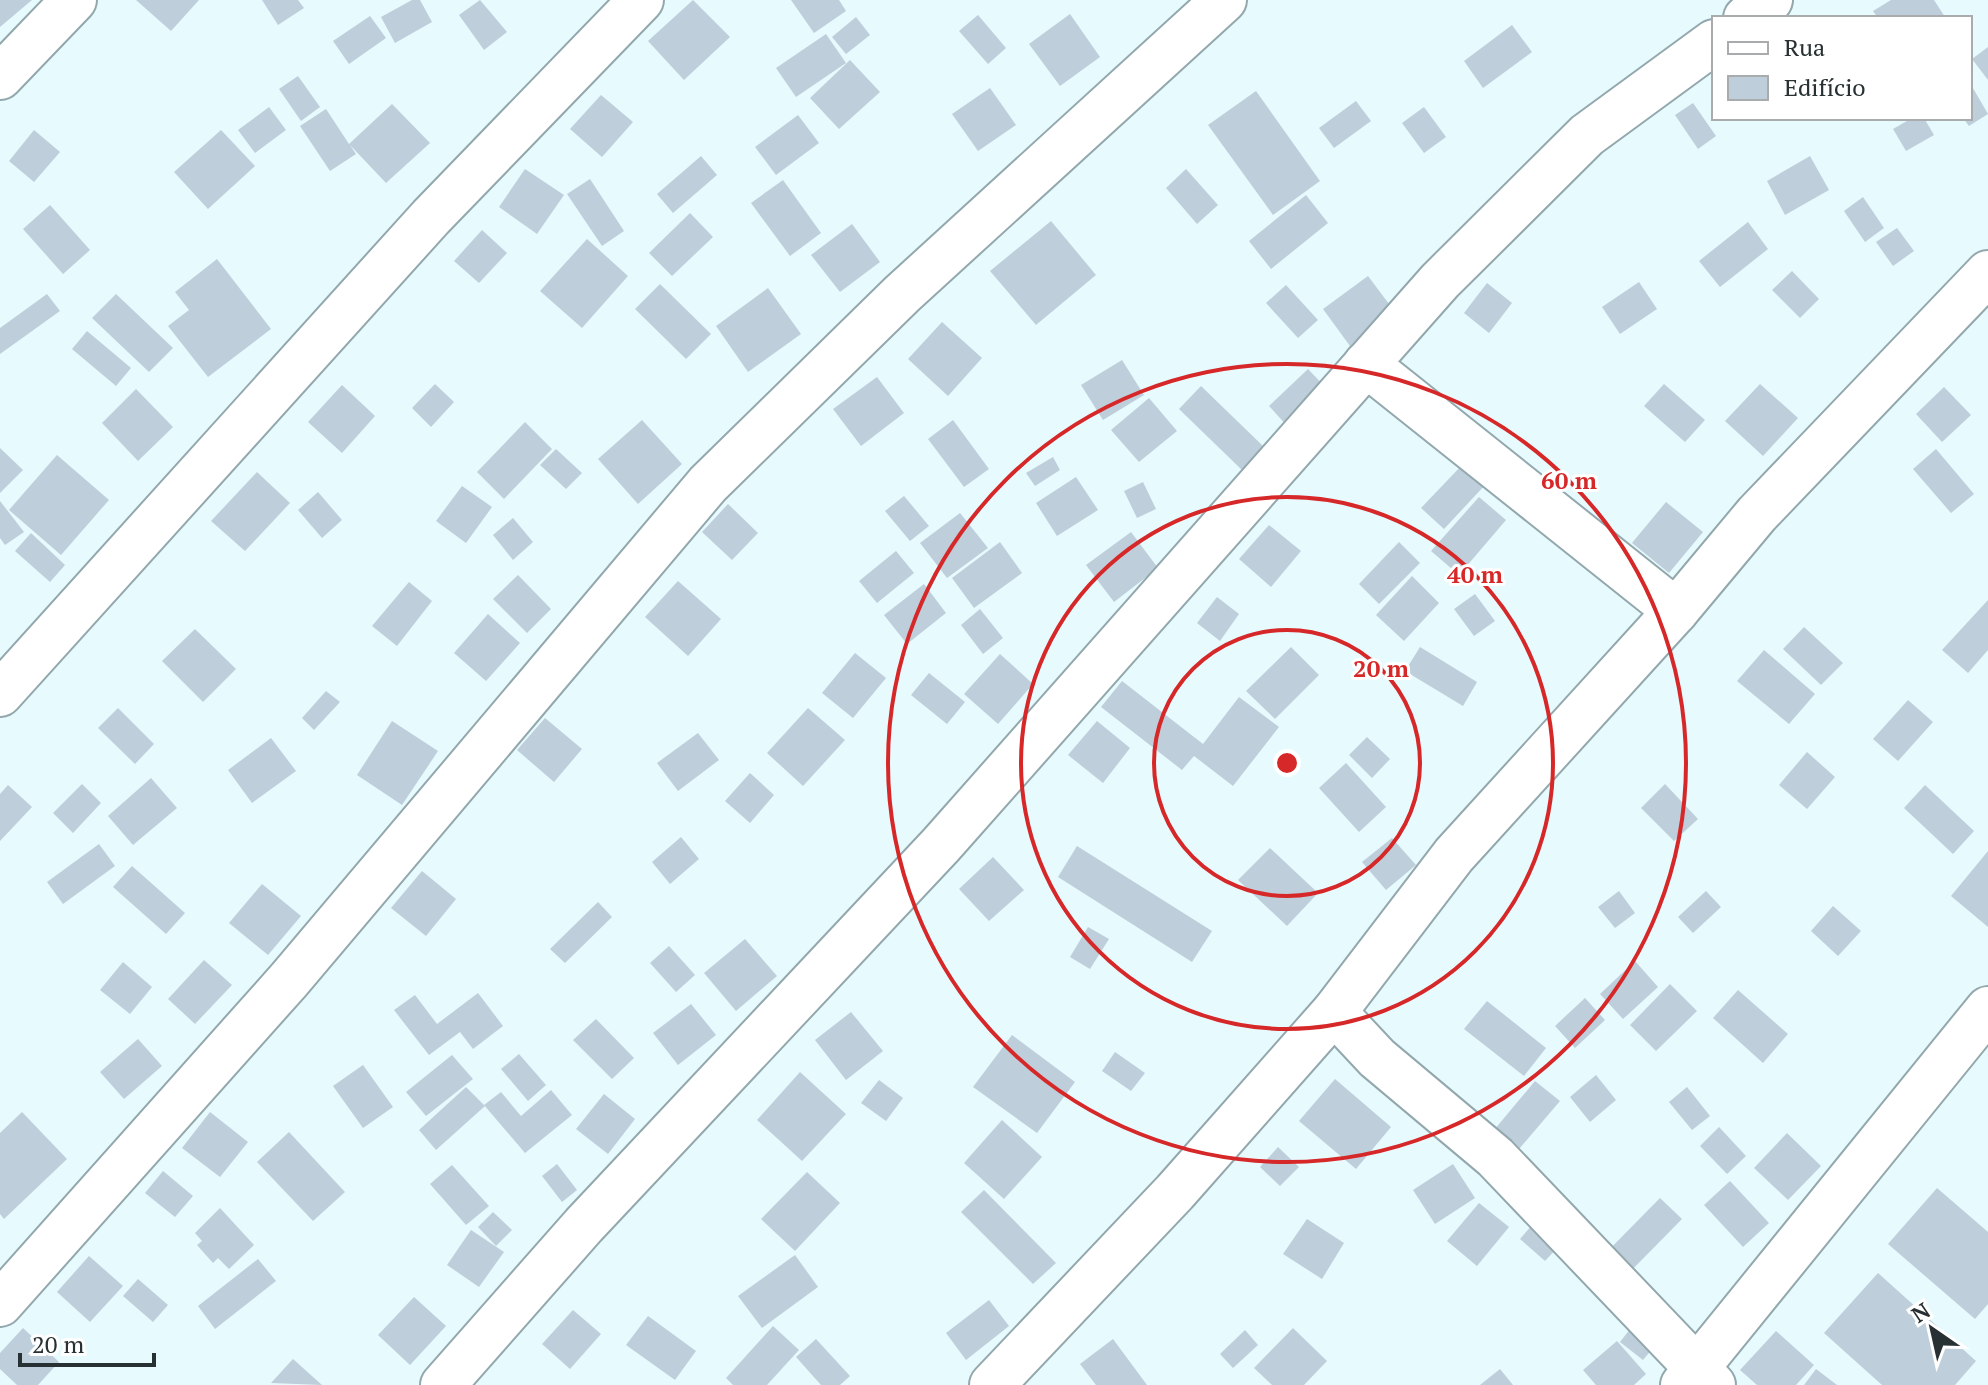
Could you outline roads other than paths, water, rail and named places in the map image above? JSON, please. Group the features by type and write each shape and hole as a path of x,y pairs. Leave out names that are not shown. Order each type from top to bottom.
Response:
{"street":[{"path":"0,77 74,0"},
{"path":"0,694 431,217 641,0"},
{"path":"0,1304 289,980 708,484 912,284 1224,0"},
{"path":"1749,16 1770,0"},
{"path":"443,1385 584,1225 941,845 1440,281 1587,135 1712,43"},
{"path":"992,1385 1175,1192 1334,1012 1454,855 1676,611 1757,514 1988,273"},
{"path":"1366,364 1676,611"},
{"path":"1334,1012 1377,1058 1495,1157 1697,1380 1988,1009"}]}
